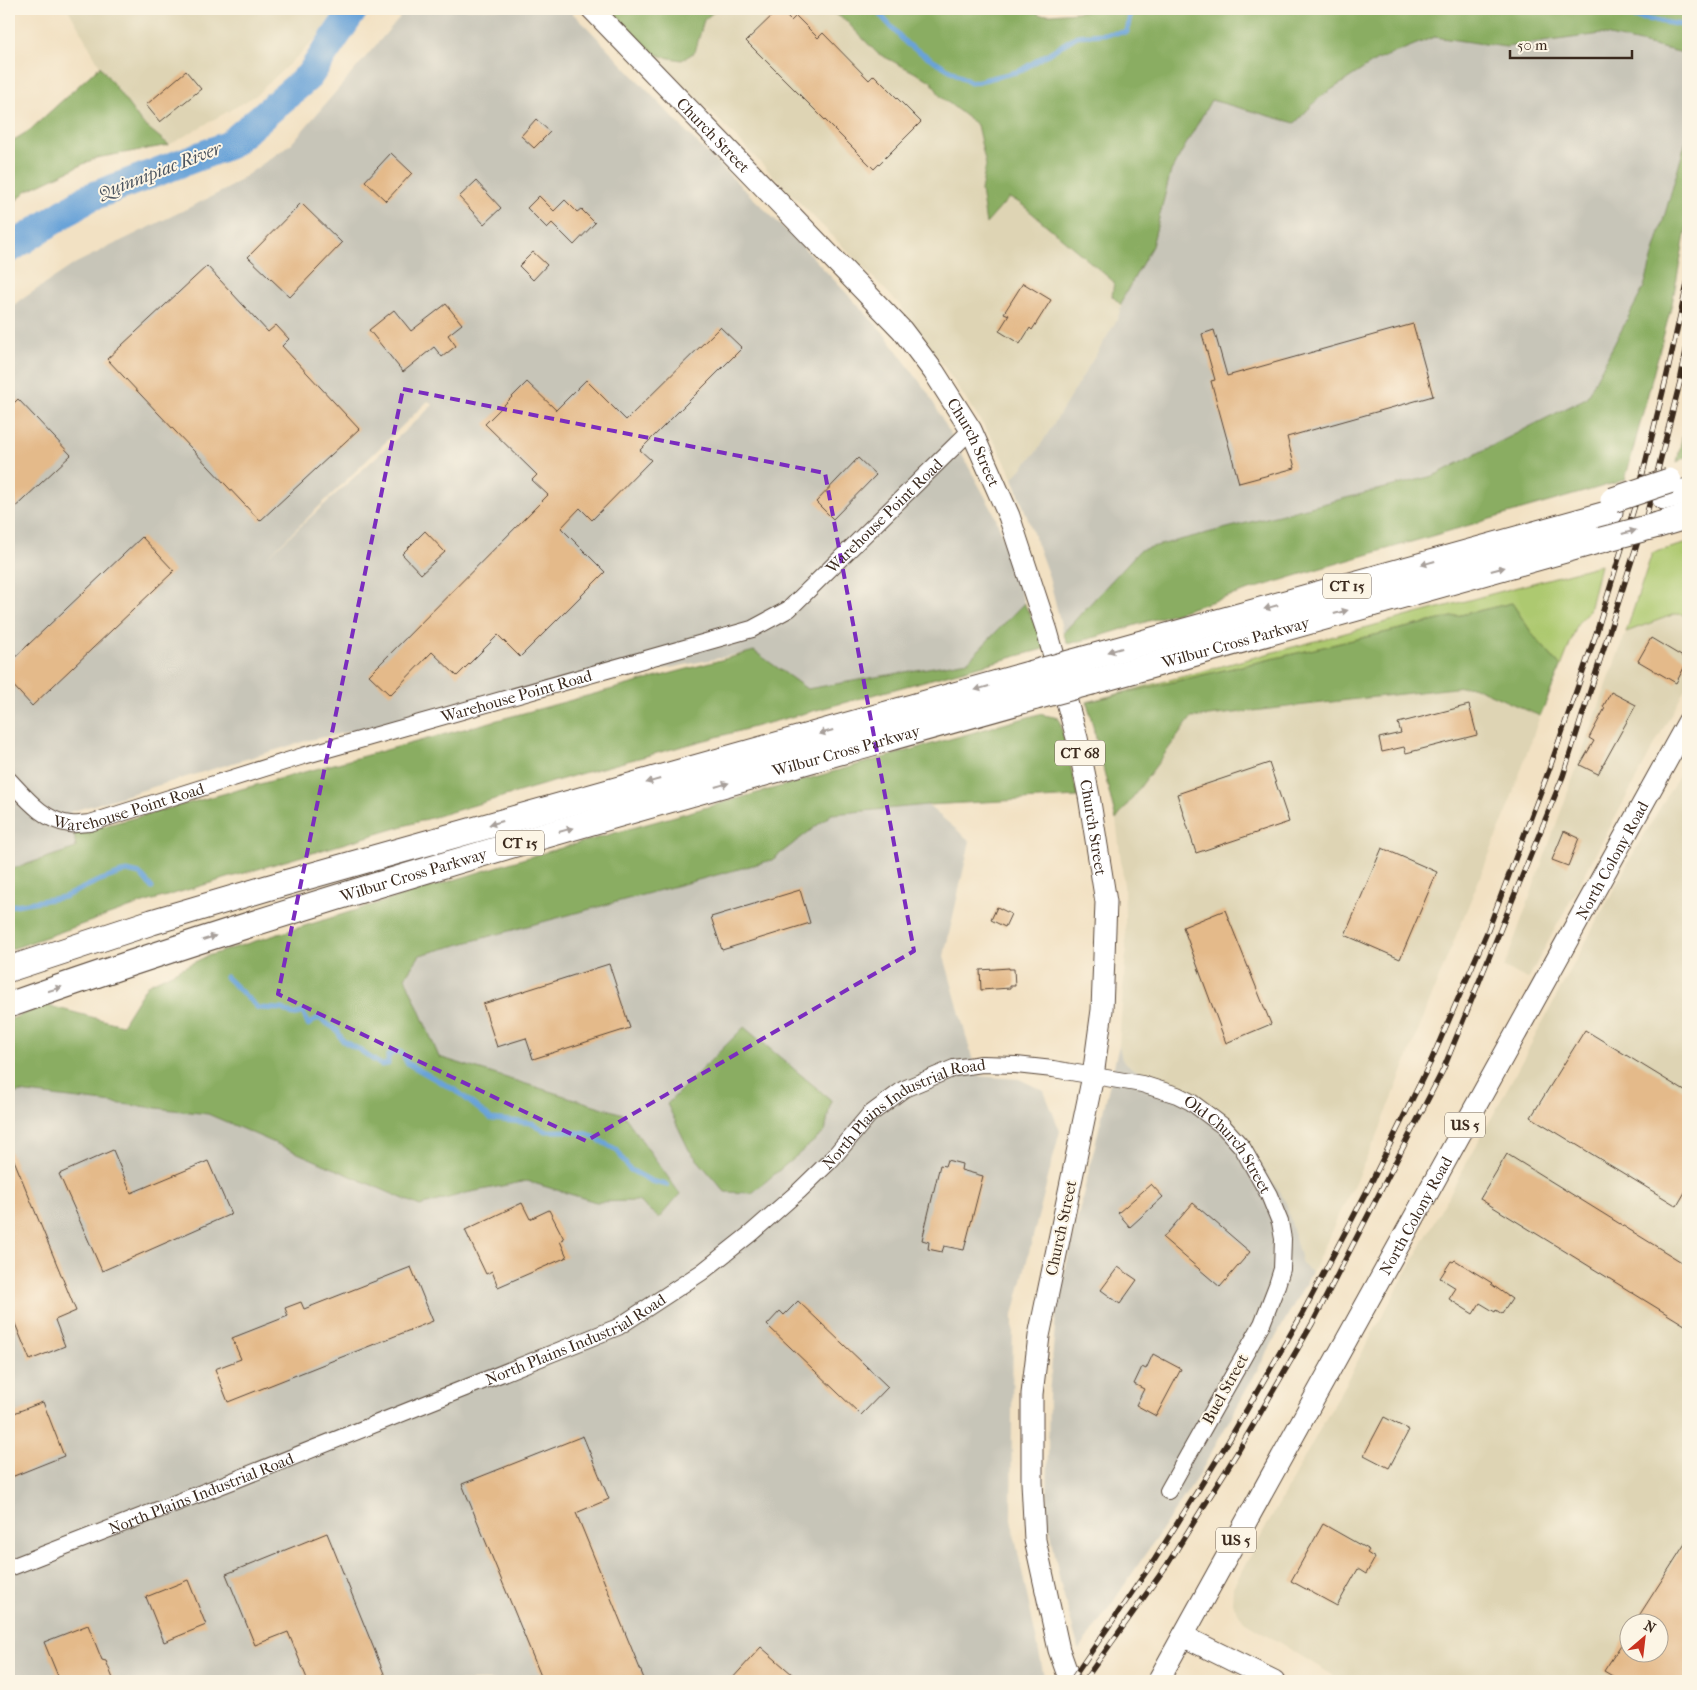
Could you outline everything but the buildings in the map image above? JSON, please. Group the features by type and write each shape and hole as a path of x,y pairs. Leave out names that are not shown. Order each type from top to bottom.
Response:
{"highway":[{"name":"Wilbur Cross Parkway","path":"9,970 152,922 267,888 1088,670 1677,486"},
{"name":"Wilbur Cross Parkway","path":"1088,670 1601,540 1688,516"},
{"name":"Wilbur Cross Parkway","path":"9,1005 168,951 427,870 618,815 1032,686"}],"main road":[{"name":"Church Street","path":"592,9 902,330 934,372 971,430 1009,516 1031,578 1063,684 1089,796 1106,902 1102,1010 1093,1076 1039,1336 1032,1394 1032,1482 1035,1540 1058,1650 1070,1681"},
{"name":"North Colony Road","path":"1158,1681 1688,722"},
{"path":"1183,1636 1274,1681"}],"street":[{"name":"Warehouse Point Road","path":"9,780 26,798 49,817 70,824 90,823 303,756 752,629 789,609 971,430"},
{"name":"North Plains Industrial Road","path":"9,1568 618,1327 702,1272 750,1234 831,1160 869,1115 904,1089 954,1068 982,1064 1016,1065 1093,1076"},
{"name":"Old Church Street","path":"1093,1076 1142,1084 1191,1102 1223,1126 1242,1147 1260,1178 1280,1222 1284,1254 1277,1285"},
{"name":"Buel Street","path":"1168,1491 1262,1324 1277,1285"}],"highlighted area":[{"path":"403,389 825,473 914,951 586,1141 278,994"}],"shaded area":[{"path":"68,9 336,9 318,37 255,96 169,145 141,122 100,66"},
{"path":"407,9 568,9 701,147 804,248 883,332 928,393 994,513 1015,570 1024,603 968,661 807,689 754,651 309,740 70,812 77,848 9,870 9,308 76,263 227,189 291,144","holes":["428,401 433,405 265,559"]},
{"path":"717,9 825,9 844,19 877,53 931,81 941,97 977,125 986,165 981,190 987,223 1009,198 1020,203 1114,282 1112,296 1121,305 1117,320 1037,451 1013,478 997,446 933,350 899,304 652,52 664,57 698,42 704,20"},
{"path":"1601,34 1688,54 1688,134 1644,287 1586,398 1433,476 1140,550 1063,633 1049,577 1013,478 1037,451 1117,320 1124,296 1152,246 1171,171 1211,100 1295,123 1320,97 1377,60 1434,37 1506,47"},
{"path":"1675,614 1688,615 1688,683 1528,979 1504,968 1626,632"},
{"path":"1472,686 1540,716 1503,821 1378,1134 1312,1272 1302,1265 1286,1203 1182,1086 1133,1069 1122,1059 1119,1045 1126,950 1124,886 1116,820 1191,718"},
{"path":"1688,760 1688,1681 1342,1681 1244,1621 1232,1603 1233,1587 1492,1117 1630,859"},
{"path":"927,805 970,841 944,956 977,1076 1019,1079 1044,1091 1060,1131 1013,1315 1011,1519 1045,1681 9,1681 9,1096 19,1092 208,1114 420,1206 466,1193 527,1181 596,1202 638,1201 623,1114 439,1057 405,977 420,955 772,860 832,814"},
{"path":"1119,1045 1122,1059 1133,1069 1182,1086 1235,1124 1286,1203 1302,1264 1312,1272 1200,1473 1079,1650 1060,1582 1047,1512 1049,1394 1057,1304"}],"green space":[{"path":"610,9 717,9 704,20 695,52 682,60 664,57 652,52"},
{"path":"825,9 1032,9 1040,15 1086,11 1088,9 1688,9 1688,54 1601,34 1506,47 1434,37 1377,60 1320,97 1295,123 1211,100 1171,171 1152,246 1124,296 1121,305 1112,296 1114,282 1020,203 1009,198 986,224 981,190 986,165 977,125 941,97 931,81 877,53 844,19"},
{"path":"100,66 141,122 169,145 96,158 26,191 9,208 9,143 30,130"},
{"path":"1688,134 1688,220 1672,304 1625,480 1068,644 1063,633 1140,550 1433,476 1586,398 1644,287"},
{"path":"1688,409 1688,456 1677,462"},
{"path":"1688,543 1688,615 1675,614 1626,632 1652,553"},
{"path":"1600,565 1589,611 1578,623 1561,667 1533,635 1512,603 1087,702"},
{"path":"1024,603 1047,648 583,773 143,903 9,950 9,870 76,848 74,834 754,651 807,689 968,661"},
{"path":"1512,603 1533,635 1561,667 1540,716 1472,686 1191,718 1116,820 1087,702"},
{"path":"1039,714 1059,718 1078,797 927,805 832,814 772,860 420,955 405,977 439,1057 623,1114 680,1194 659,1218 638,1201 596,1202 527,1181 466,1193 420,1206 208,1114 19,1092 9,1096 9,1020 46,1005 122,1025 147,985 207,956 522,859"},
{"path":"744,1027 831,1100 825,1132 752,1193 725,1192 689,1150 667,1104"}],"waterway":[{"name":"Quinnipiac River","path":"9,249 88,198 229,145 309,76 354,9"},
{"path":"875,9 907,44 971,83 1020,71 1077,36 1127,32 1131,9"},
{"path":"1584,9 1688,26"},
{"path":"9,906 64,897 98,881 127,871 140,874 152,888"},
{"path":"226,977 258,1008 282,1009 293,1015 303,1012 308,1025 318,1018 337,1030 343,1041 381,1065 388,1064 388,1056 397,1051 402,1053 407,1063 458,1092 491,1119 532,1123 545,1131 588,1134 617,1150 629,1169 651,1181 667,1185"}],"railway":[{"path":"1071,1681 1155,1559 1228,1442 1301,1316 1368,1189 1431,1061 1488,930 1549,770 1596,634 1635,505 1688,280"},
{"path":"1084,1681 1167,1565 1237,1453 1312,1324 1443,1070 1563,776 1647,513 1680,382 1688,341"}]}
